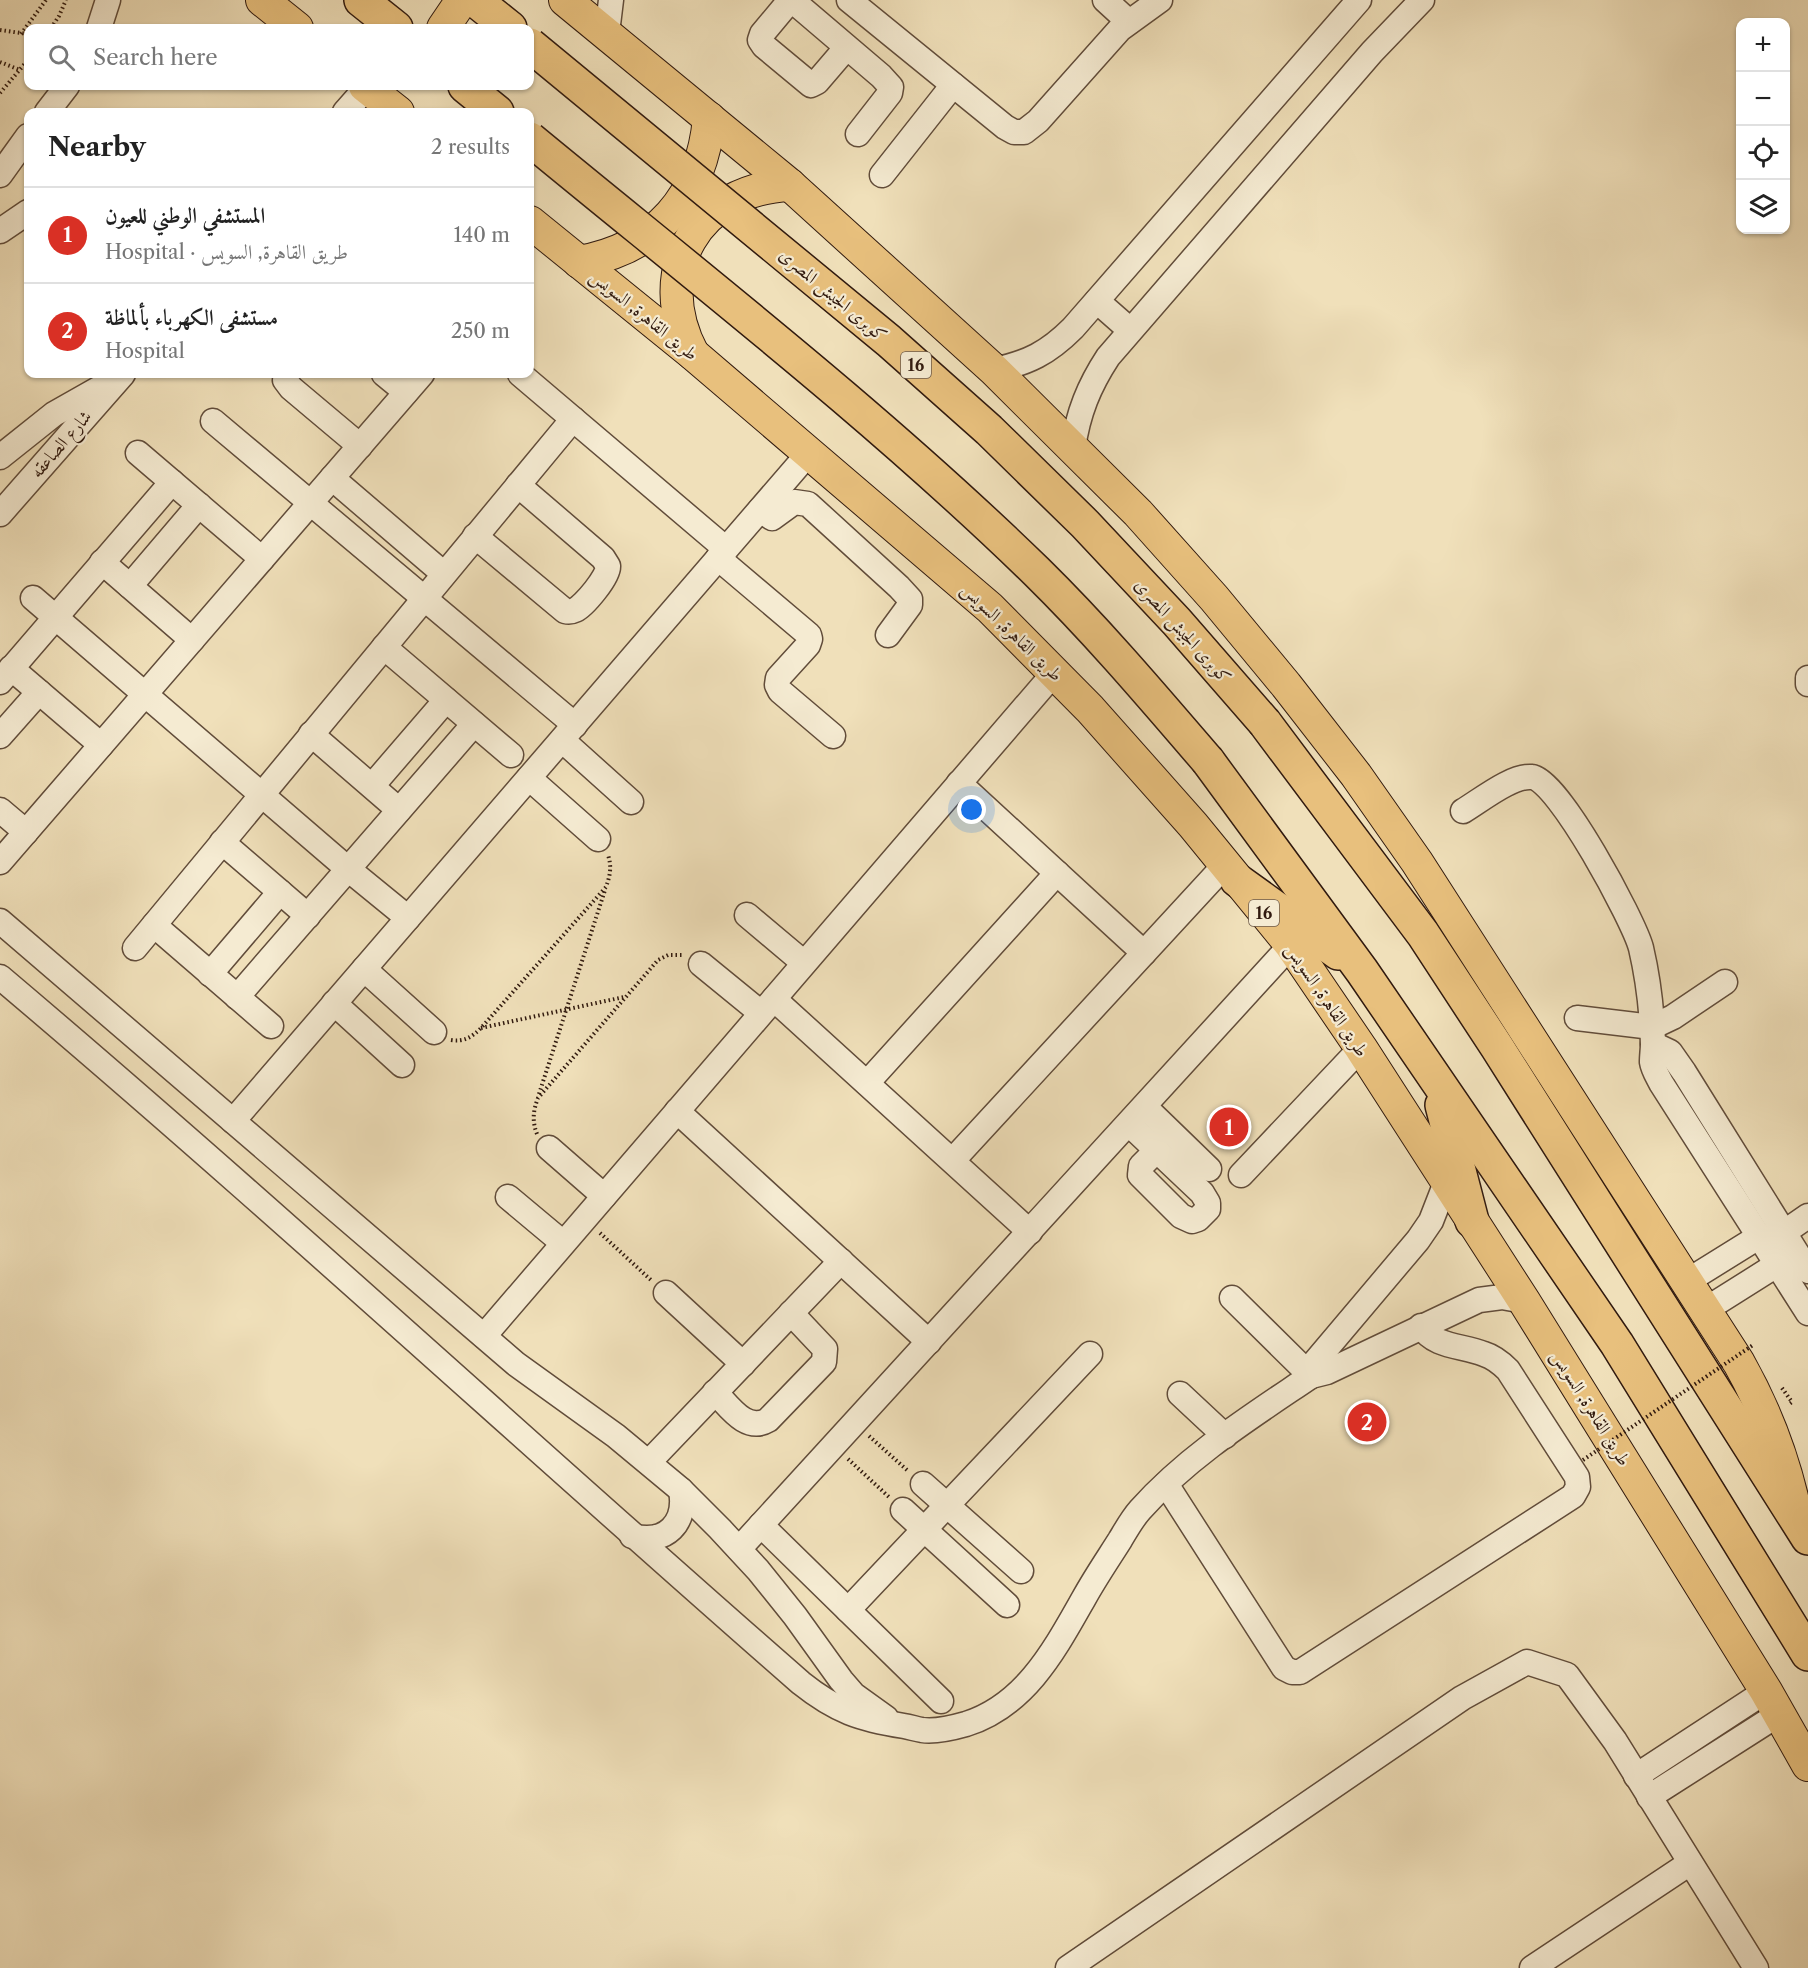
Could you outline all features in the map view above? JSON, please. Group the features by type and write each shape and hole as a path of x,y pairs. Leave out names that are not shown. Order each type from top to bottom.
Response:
{"highway":[{"path":"361,0 391,24"},
{"path":"475,0 505,24"},
{"name":"كوبرى الجيش المصرى","path":"534,48 889,341 989,430 1085,524 1139,581 1265,723 1423,934 1802,1529"},
{"path":"470,90 492,108"},
{"name":"16","path":"534,142 851,404 947,487 1047,582 1126,665 1208,761 1362,971 1617,1344 1808,1654"},
{"name":"16","path":"1231,872 1362,971"},
{"name":"16","path":"1437,1083 1472,1221"}],"main road":[{"path":"262,0 292,24"},
{"path":"445,24 462,0"},
{"name":"16","path":"565,0 790,185 994,370 1138,513 1214,598 1286,685 1356,775 1417,862 1739,1363 1767,1419 1785,1469 1802,1529"},
{"path":"372,90 393,108"},
{"path":"579,262 620,251 647,236 671,215 694,180 707,140 709,118"},
{"path":"693,354 678,317 675,297 682,258 690,240 702,223 732,198 770,186 790,185"},
{"name":"طريق القاهرة, السويس","path":"534,225 693,354 956,578 1055,672 1146,770 1231,872 1291,945 1447,1180 1772,1702 1808,1765"}],"street":[{"path":"100,24 108,0"},
{"path":"606,33 611,0"},
{"path":"1105,0 1129,22"},
{"path":"858,134 886,99 891,87 839,40 851,2 1005,127 1014,132 1024,132 1038,121 1129,22 1160,0"},
{"path":"994,370 1016,366 1037,357 1073,328 1359,0"},
{"path":"1073,448 1077,423 1094,377 1130,330 1365,60 1422,0"},
{"path":"882,175 953,85"},
{"path":"49,108 64,90"},
{"path":"348,108 364,90"},
{"path":"0,175 24,142"},
{"path":"0,231 24,215"},
{"path":"1097,301 1130,330"},
{"path":"0,457 54,414 117,378"},
{"name":"شارع الصاعقه","path":"0,514 119,378"},
{"path":"285,378 291,388 360,446"},
{"path":"389,378 406,392"},
{"path":"0,862 418,378"},
{"path":"525,378 573,418 809,635 808,645 778,678 777,685 780,691 833,736"},
{"path":"135,948 573,418"},
{"path":"213,421 423,599 568,733 631,802"},
{"path":"138,453 262,559"},
{"path":"233,1121 808,454"},
{"path":"332,478 444,574"},
{"path":"101,746 39,692 6,675 172,482"},
{"path":"476,536 565,611 578,609 607,576 608,566 603,558 518,485"},
{"path":"760,510 772,518 794,502 808,504 899,587 910,599 910,605 888,635"},
{"path":"130,586 200,505"},
{"path":"102,562 192,640"},
{"path":"33,598 408,918"},
{"path":"384,647 511,755"},
{"path":"484,1336 1055,672"},
{"path":"1808,678 1808,684"},
{"path":"0,736 39,692"},
{"path":"372,786 446,700"},
{"path":"237,997 474,724"},
{"path":"311,734 399,810"},
{"path":"1463,812 1515,780 1531,776 1541,779 1566,807 1618,896 1640,945 1652,1035"},
{"path":"529,778 598,839"},
{"path":"959,783 1144,953"},
{"path":"0,810 26,832"},
{"path":"222,842 308,916"},
{"path":"953,1160 1144,953 1231,872"},
{"path":"867,1083 1057,873"},
{"path":"210,974 280,892"},
{"path":"747,915 804,963"},
{"path":"0,921 484,1336 546,1387 582,1410 649,1462 681,1490 739,1549 795,1616 841,1680 870,1707 905,1726"},
{"path":"154,925 271,1026"},
{"path":"739,1549 1291,945"},
{"path":"701,964 767,1006 867,1083 1030,1232"},
{"path":"364,969 434,1032"},
{"path":"0,977 349,1280 632,1536 814,1693 827,1702 873,1721 922,1730 952,1728 979,1720 1001,1707 1020,1692 1047,1661 1094,1580 1138,1512 1166,1484 1226,1436 1311,1376 1327,1372 1421,1326 1479,1300 1502,1297 1524,1301"},
{"path":"1652,1035 1673,1017 1725,982"},
{"path":"334,1003 402,1065"},
{"path":"1577,1018 1652,1035 1670,1052 1684,1072 1808,1313"},
{"path":"1241,1175 1361,1048"},
{"path":"1145,1107 1209,1169"},
{"path":"677,1111 929,1342"},
{"path":"1129,1124 1156,1150"},
{"path":"549,1148 604,1196"},
{"path":"1311,1376 1312,1366 1418,1240 1431,1221 1447,1180"},
{"path":"508,1197 563,1243"},
{"path":"1705,1310 1772,1244 1808,1216"},
{"path":"1686,1282 1772,1244"},
{"path":"1772,1244 1808,1271"},
{"path":"649,1462 841,1261"},
{"path":"666,1293 742,1364"},
{"path":"1232,1298 1311,1376"},
{"path":"715,1392 745,1421 761,1424 768,1420 824,1362 825,1349 791,1312"},
{"path":"1166,1484 1284,1668 1296,1673 1304,1669 1576,1492 1577,1477 1508,1370 1498,1360 1485,1354 1430,1338 1421,1326"},
{"path":"848,1610 1090,1354"},
{"path":"1180,1394 1226,1436"},
{"path":"923,1484 1022,1571"},
{"path":"632,1536 643,1539 653,1538 672,1529 682,1511 681,1490"},
{"path":"903,1510 1007,1605"},
{"path":"761,1525 941,1701"},
{"path":"957,1559 979,1534"},
{"path":"1068,1968 1098,1960 1462,1698 1527,1662 1567,1675 1615,1741 1756,1968"},
{"path":"1636,1776 1772,1702"},
{"path":"1649,1797 1772,1702"},
{"path":"1532,1968 1690,1863"}],"path":[{"path":"28,24 46,0"},
{"path":"54,24 66,0"},
{"path":"0,30 21,34 24,30"},
{"path":"0,62 20,70"},
{"path":"0,93 24,65"},
{"path":"549,1148 539,1138 534,1125 533,1111 611,875 611,862 606,849 598,839"},
{"path":"434,1032 445,1039 458,1041 471,1038 606,887"},
{"path":"538,1098 658,960 668,955 680,954 691,957 701,964"},
{"path":"481,1028 626,997"},
{"path":"584,1219 666,1293"},
{"path":"1584,1461 1752,1345"},
{"path":"855,1423 923,1484"},
{"path":"834,1446 903,1510"}],"place":[{"name":"المستشفي الوطني للعيون","path":"1229,1127"},
{"name":"مستشفى الكهرباء بألماظة","path":"1367,1422"}]}
